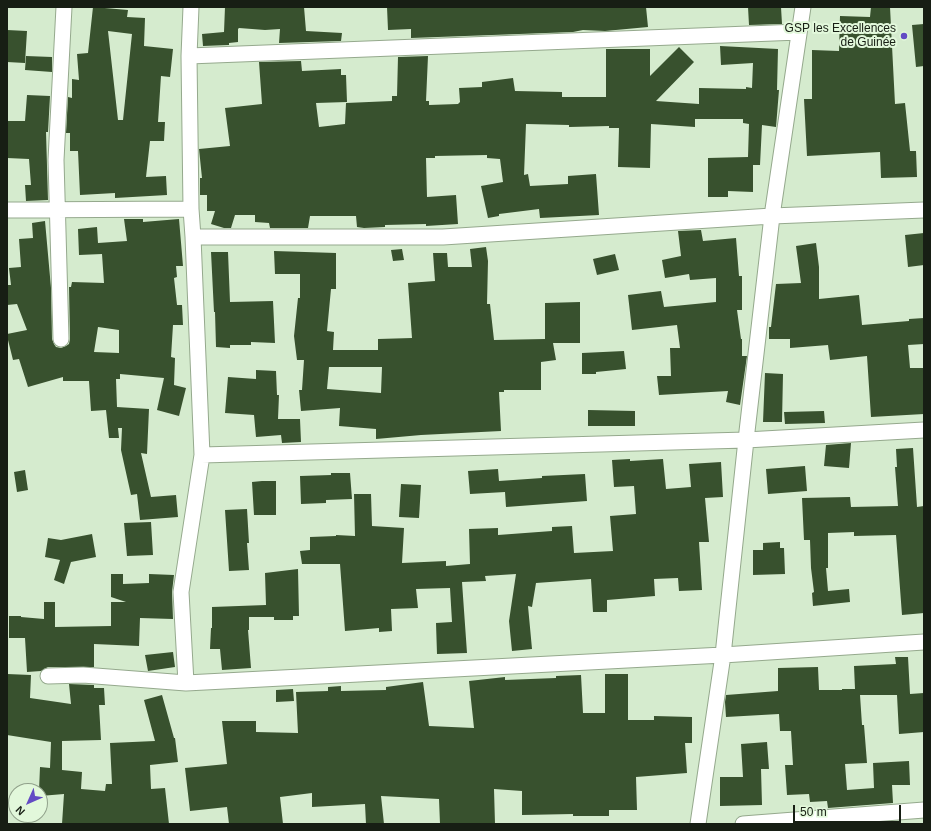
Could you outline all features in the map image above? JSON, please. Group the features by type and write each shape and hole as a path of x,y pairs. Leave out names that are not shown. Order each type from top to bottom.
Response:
{"street":[{"path":"61,339 56,160 64,7"},
{"path":"186,683 182,592 202,455 191,209 189,56 191,7"},
{"path":"698,824 723,654 772,216 803,7"},
{"path":"189,56 799,32"},
{"path":"7,210 191,209"},
{"path":"193,237 443,237 772,216 924,210"},
{"path":"202,455 746,440 924,430"},
{"path":"48,676 83,675 186,683 924,642"},
{"path":"743,824 924,810"}],"building":[{"path":"93,7 128,10 127,17 145,18 144,46 173,49 170,77 161,76 158,122 165,122 164,141 150,141 146,177 166,176 167,195 115,198 115,193 80,195 78,151 70,151 70,133 66,133 68,97 72,98 72,79 79,80 77,54 88,53","holes":["108,31 132,34 123,120 118,120"]},
{"path":"225,7 304,7 306,31 342,33 341,41 279,43 280,29 265,30 239,28 238,42 229,43 229,45 203,46 202,34 224,32"},
{"path":"387,7 646,7 648,27 605,31 583,30 573,32 411,38 411,29 388,30"},
{"path":"748,7 781,7 782,24 749,25"},
{"path":"871,7 890,7 895,104 905,103 910,151 916,151 917,177 881,178 880,152 807,156 804,99 812,99 812,50 839,51 840,16 870,17"},
{"path":"924,24 924,66 916,67 912,25"},
{"path":"7,30 27,31 25,63 7,62"},
{"path":"720,46 778,49 777,90 779,90 776,127 762,125 760,165 753,165 753,192 728,191 728,197 708,197 708,158 748,157 749,124 743,123 743,119 695,119 695,127 651,124 650,168 618,167 619,128 609,128 609,126 569,127 569,125 526,124 524,175 528,174 530,186 568,184 568,176 596,174 599,215 540,218 539,209 499,214 499,216 488,218 481,186 503,182 500,159 487,158 487,155 435,156 435,158 426,158 427,197 456,195 458,224 426,226 426,224 385,225 385,227 364,228 357,227 356,216 310,216 308,228 270,228 269,223 255,222 255,215 235,215 231,228 224,228 211,224 215,211 207,211 207,195 200,195 200,178 202,178 199,149 230,146 225,108 262,104 259,62 301,61 302,71 341,69 341,75 346,75 347,102 316,103 319,127 345,124 346,103 392,101 392,96 397,96 398,57 428,56 426,101 429,101 429,105 458,104 460,102 459,88 482,87 482,82 513,78 515,91 562,92 562,97 606,97 606,49 650,49 650,76 679,47 694,62 656,101 699,104 699,88 752,88 753,63 721,65"},
{"path":"26,56 52,57 52,72 25,70"},
{"path":"27,95 50,96 48,132 46,132 48,200 26,201 25,185 31,185 29,159 7,158 7,121 25,121"},
{"path":"124,219 143,219 143,222 179,219 183,266 176,266 177,277 174,278 177,305 182,305 183,325 173,325 171,357 175,358 174,385 186,388 179,416 157,410 164,378 120,374 120,379 116,379 117,407 149,409 147,454 141,453 151,497 176,495 178,517 140,520 137,494 131,495 121,450 122,428 118,428 119,438 109,438 106,410 91,411 89,381 63,381 63,377 28,387 19,359 13,360 7,336 7,334 27,330 17,304 7,305 7,285 11,285 9,268 21,267 19,239 33,238 32,223 45,221 51,288 52,339 56,347 61,348 69,344 70,339 69,287 71,287 72,282 104,283 102,254 79,255 78,229 97,227 98,243 127,241","holes":["98,327 119,330 119,353 94,352"]},
{"path":"701,230 703,241 736,238 739,276 742,276 742,310 737,310 742,339 742,356 747,356 740,405 726,402 728,391 659,395 657,376 671,376 670,348 680,348 677,325 632,330 628,295 661,291 664,307 716,302 716,278 690,280 689,274 665,278 662,260 681,256 678,231"},
{"path":"924,233 924,265 908,267 905,235"},
{"path":"816,243 819,267 819,299 859,295 862,325 909,321 909,319 924,318 924,344 908,345 910,368 924,368 924,414 871,417 867,356 830,360 828,345 790,348 790,339 769,339 769,327 771,327 776,284 801,283 796,246"},
{"path":"486,247 488,261 487,304 490,304 494,340 545,339 545,303 580,302 580,343 553,343 556,360 541,362 541,390 504,390 504,392 499,392 501,431 376,439 376,429 339,426 340,408 301,411 299,390 302,390 304,360 297,360 294,336 298,298 300,298 300,274 275,274 274,251 336,253 336,289 331,289 327,331 334,332 333,350 378,350 378,339 412,338 408,283 435,281 433,253 447,253 448,267 472,267 470,249","holes":["329,367 382,367 381,393 327,389"]},
{"path":"402,249 404,260 393,261 391,250"},
{"path":"211,252 228,252 230,302 273,301 275,343 251,342 251,345 230,345 230,348 216,347"},
{"path":"615,254 619,270 597,275 593,259"},
{"path":"624,351 626,369 596,372 596,374 582,374 582,353"},
{"path":"256,370 276,371 277,395 279,395 278,419 300,419 301,442 282,443 281,435 256,437 254,415 225,413 228,377 256,379"},
{"path":"765,373 783,374 782,422 763,422"},
{"path":"588,410 635,411 635,426 588,426"},
{"path":"824,411 825,423 785,424 784,412"},
{"path":"851,443 849,468 824,466 826,445"},
{"path":"913,448 917,507 924,506 924,613 902,615 896,535 854,536 854,532 828,533 828,568 826,568 828,591 849,589 850,602 813,606 812,593 814,592 810,540 804,540 802,498 850,497 851,507 898,506 895,467 897,467 896,449"},
{"path":"630,459 630,461 663,459 666,489 691,487 689,464 721,462 723,497 705,498 709,542 699,542 702,590 679,591 678,578 654,579 655,596 607,600 607,612 593,612 591,579 536,583 532,607 528,606 532,649 512,651 509,621 516,574 485,576 486,581 462,582 467,653 437,654 436,623 452,622 450,588 416,589 418,608 391,609 392,631 379,632 379,628 345,631 340,564 302,564 300,551 310,550 310,537 336,535 355,536 354,494 371,494 372,526 404,528 402,563 446,561 446,566 470,564 469,529 498,528 498,535 552,531 552,527 572,526 574,553 613,551 610,516 636,514 634,486 614,487 612,460"},
{"path":"805,466 807,491 768,494 766,469"},
{"path":"498,469 499,481 542,478 542,476 585,474 587,501 506,507 505,492 470,494 468,471"},
{"path":"25,470 28,490 17,492 14,472"},
{"path":"331,473 350,473 352,499 326,500 326,503 301,504 300,476 331,475"},
{"path":"276,481 276,515 254,515 252,482"},
{"path":"401,484 421,485 419,518 399,517"},
{"path":"247,509 249,570 229,571 225,510"},
{"path":"151,522 153,555 127,556 124,523"},
{"path":"92,534 96,557 71,562 64,584 54,580 60,560 45,557 48,538 61,540"},
{"path":"780,542 780,548 784,548 785,574 753,575 753,550 763,550 763,543"},
{"path":"298,569 299,616 293,616 293,620 274,620 274,617 249,617 248,630 251,668 222,670 220,649 210,649 212,607 266,605 265,573"},
{"path":"111,574 123,574 123,584 149,583 149,574 174,575 172,592 173,619 140,618 139,646 94,644 94,667 48,667 41,671 27,672 25,638 9,638 9,616 44,619 44,602 55,602 55,627 111,626 111,602 126,602 111,597"},
{"path":"173,652 175,667 148,671 145,655"},
{"path":"895,657 908,657 910,694 924,693 924,732 899,734 897,695 860,695 867,763 845,764 847,790 874,788 873,763 909,761 910,785 892,785 893,803 828,808 827,801 810,802 809,794 787,795 785,765 793,765 791,731 780,731 779,714 726,717 726,695 778,691 778,668 818,667 819,690 855,689 854,666 896,664"},
{"path":"7,674 31,675 30,698 71,704 69,684 94,685 94,688 104,688 105,705 99,705 101,740 62,741 62,770 82,772 81,789 105,791 106,784 112,784 110,743 155,741 144,700 162,695 175,738 178,762 150,765 151,789 165,788 169,824 62,824 64,794 48,795 48,783 39,783 40,767 50,768 51,742 7,735"},
{"path":"605,674 628,674 628,720 654,720 654,716 692,717 692,743 685,743 687,773 636,777 637,810 609,810 609,816 573,816 573,814 522,815 522,791 494,789 495,824 440,824 439,799 381,796 384,824 366,824 365,804 312,807 312,793 280,797 283,824 229,824 227,807 190,811 185,768 227,764 222,721 256,721 256,732 298,733 296,692 328,691 328,687 341,686 341,691 386,690 386,687 423,682 429,726 474,728 469,681 505,677 505,680 556,678 556,676 581,675 583,713 605,713"},
{"path":"293,689 294,701 276,702 276,690"},
{"path":"767,742 769,769 761,769 762,805 720,806 720,777 743,777 741,744"}],"place":[{"name":"GSP les Excellences de Guinée","path":"904,36"}]}
